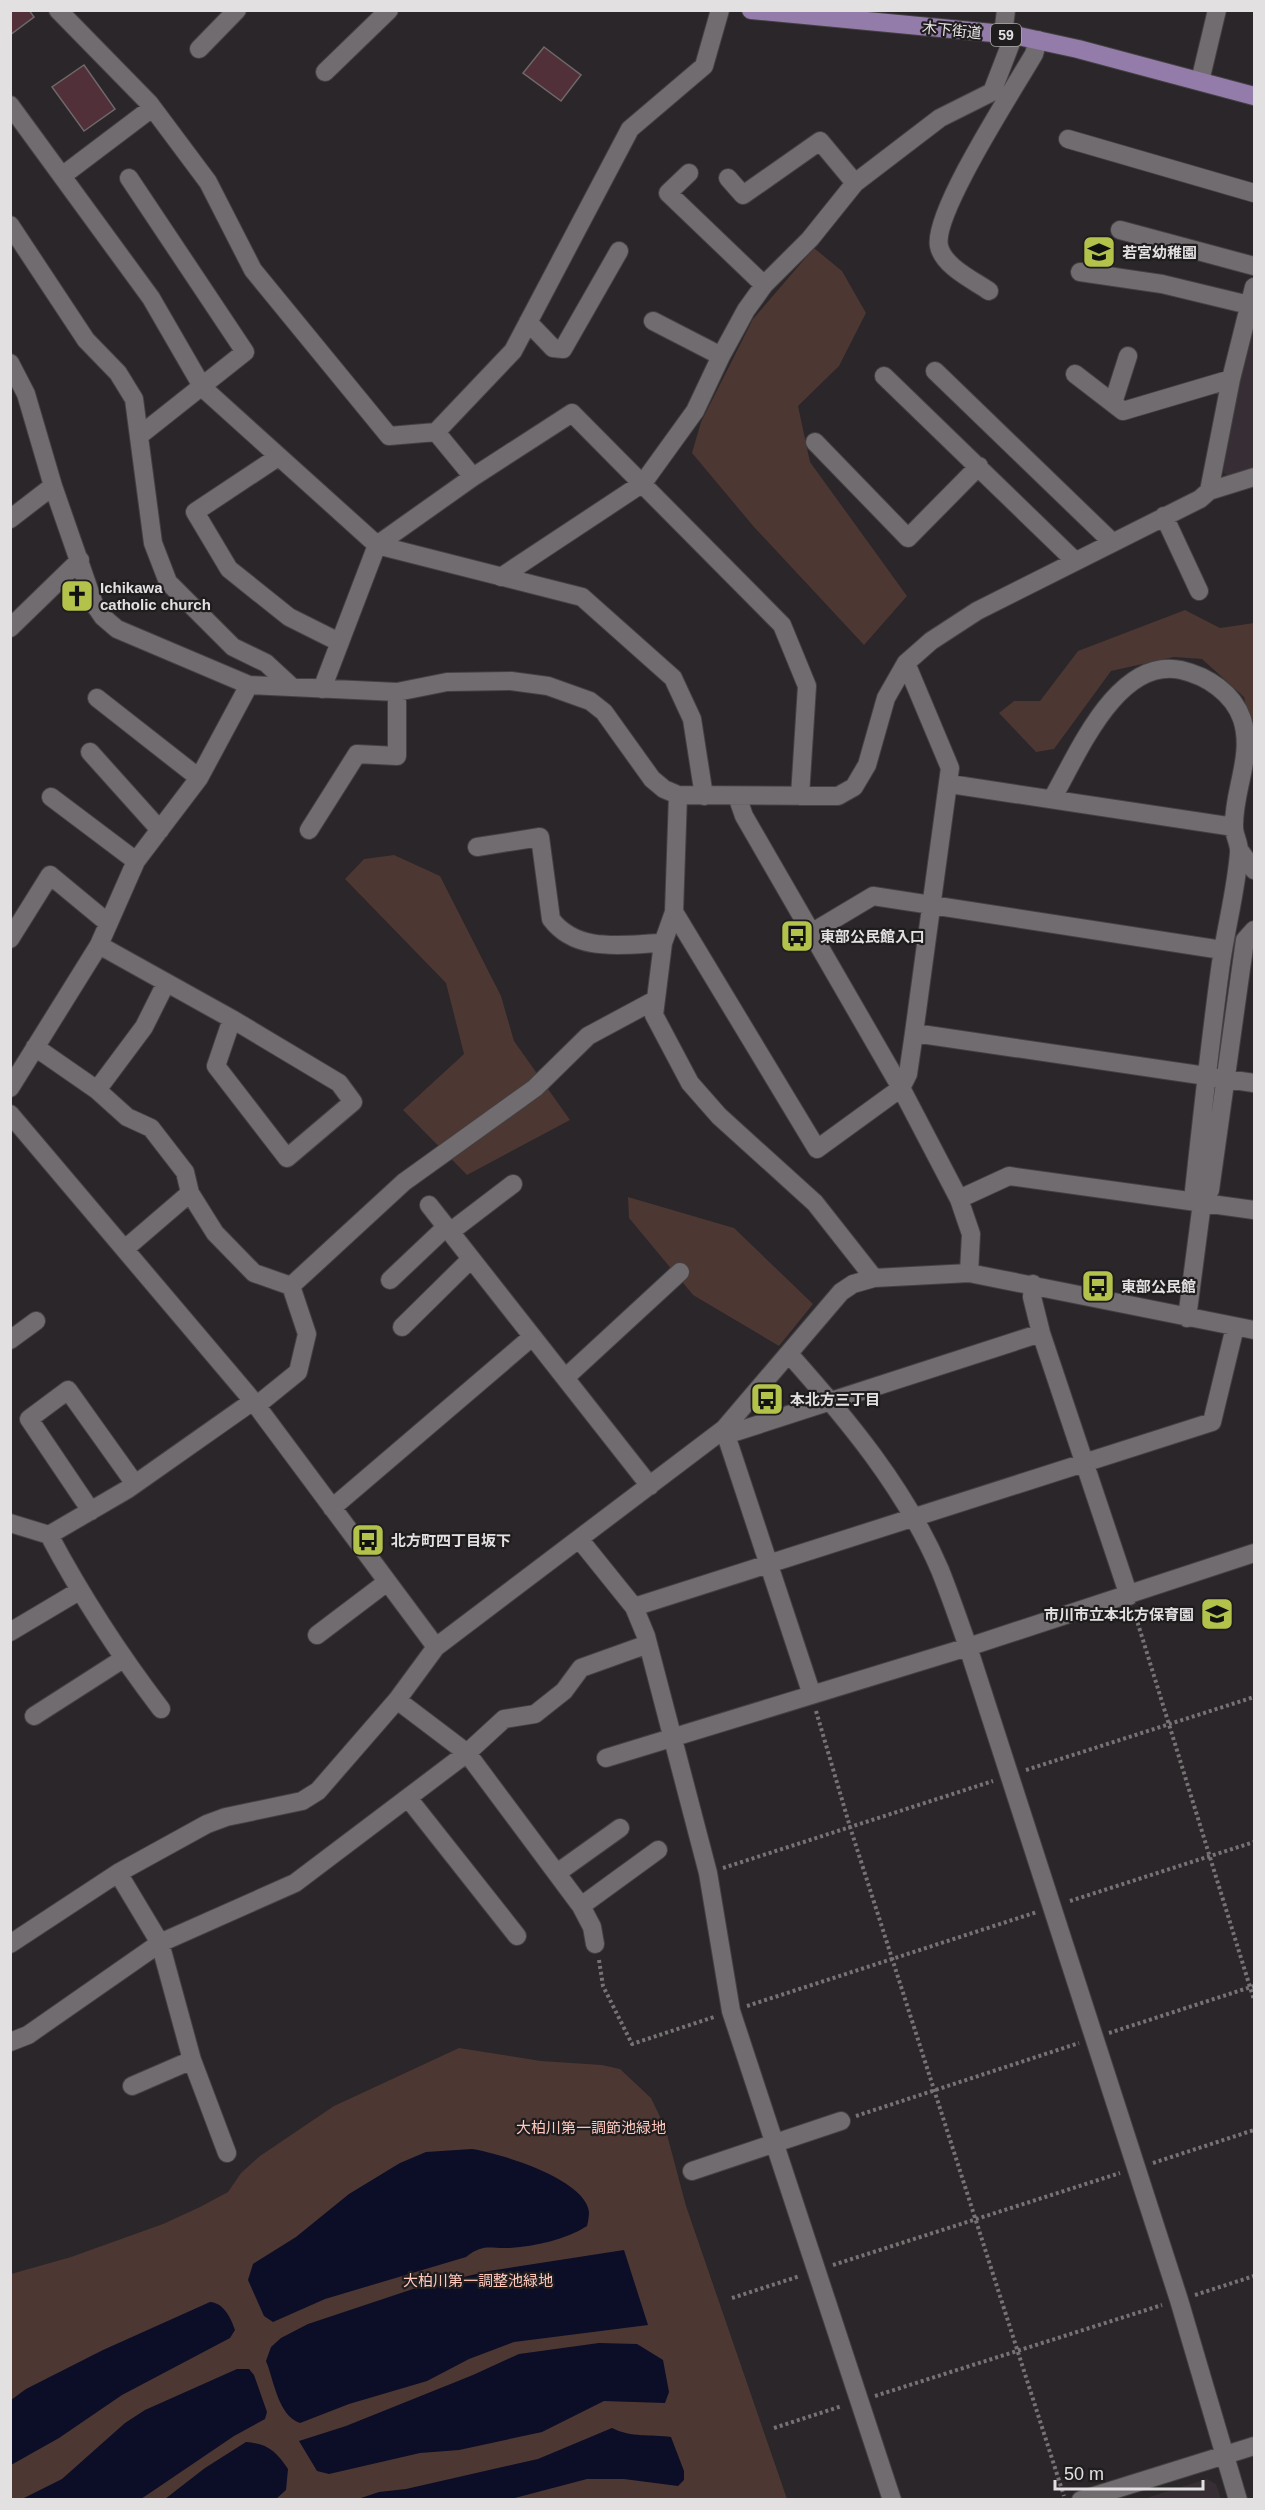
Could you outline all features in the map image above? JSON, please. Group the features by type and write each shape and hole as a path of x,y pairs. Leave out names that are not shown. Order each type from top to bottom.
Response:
{"main road":[{"name":"木下街道","path":"751,10 823,14 1038,40 1254,96"}],"street":[{"path":"58,10 152,108 208,182 253,270 388,436 436,432 513,351 630,129 704,66 720,10"},
{"path":"199,49 237,10"},
{"path":"325,72 389,10"},
{"path":"501,577 643,483 695,411 746,310 764,285 810,239 855,183 940,118 992,92 1008,35 1006,10"},
{"path":"1200,81 1217,10"},
{"path":"989,291 945,260 938,244 946,206 1034,54 1038,40"},
{"path":"10,105 151,298 203,388 377,545 582,597 673,678 692,718 704,796"},
{"path":"62,176 152,108"},
{"path":"1068,139 1254,193"},
{"path":"728,178 743,195 820,141 855,183"},
{"path":"689,173 668,193 764,285"},
{"path":"129,178 245,352 203,388 139,436"},
{"path":"10,225 86,340 118,373 134,399 153,543 168,582 233,647 266,663 292,687"},
{"path":"1120,230 1254,266"},
{"path":"528,322 554,348 563,349 619,250"},
{"path":"1080,272 1252,296 1231,379 1209,491"},
{"path":"653,321 721,356"},
{"path":"1113,403 1128,356"},
{"path":"10,363 26,394 53,486 94,604 103,617 117,629 249,685 397,692 447,682 511,681 548,686 590,701 604,712 652,779 664,789 678,795 838,796 854,787 867,765 886,698 906,663 945,631 977,611 1200,499 1209,491 1254,477"},
{"path":"935,371 1112,542"},
{"path":"1075,374 1123,411 1231,379"},
{"path":"884,376 1075,561"},
{"path":"322,689 377,545 473,477 572,412 782,625 807,686 800,796"},
{"path":"436,432 473,477"},
{"path":"815,442 908,538 979,466"},
{"path":"278,458 195,512 229,569 289,617 339,642"},
{"path":"10,519 53,486"},
{"path":"1164,516 1199,591"},
{"path":"10,628 80,560"},
{"path":"674,912 817,1149 901,1088 908,1074 950,784 950,768 906,663"},
{"path":"1052,799 1106,706 1120,691 1138,678 1178,669 1198,675 1216,685 1233,702 1242,719 1247,747 1234,827 1240,851 1254,870"},
{"path":"10,1088 99,945 135,861 199,778 249,685"},
{"path":"309,830 357,754 396,756 397,692"},
{"path":"97,698 199,778"},
{"path":"90,752 160,830"},
{"path":"950,784 1234,827"},
{"path":"678,795 674,912 663,943 654,1014 690,1083 719,1116 815,1203 874,1278"},
{"path":"737,796 744,816 901,1088 959,1199 971,1234 969,1273"},
{"path":"51,797 135,861"},
{"path":"477,847 495,836 540,837 551,919 559,930 577,941 600,944 663,943"},
{"path":"1215,1077 1222,950 1240,851"},
{"path":"10,939 50,875 108,923"},
{"path":"811,933 873,896 1222,950"},
{"path":"1187,1318 1202,1203 1194,1191 1215,1077 1245,940 1254,930"},
{"path":"99,945 232,1019 339,1083 353,1102 287,1158 216,1066 232,1019"},
{"path":"97,1090 144,1027 166,982"},
{"path":"291,1286 404,1182 535,1088 588,1036 655,1000"},
{"path":"914,1033 1254,1083"},
{"path":"36,1047 97,1090 127,1117 151,1128 185,1172 190,1193 215,1233 254,1273 291,1286"},
{"path":"10,1114 126,1248 254,1403 436,1647"},
{"path":"959,1199 1009,1176 1254,1210"},
{"path":"390,1280 448,1230 513,1184"},
{"path":"126,1248 190,1193"},
{"path":"429,1205 650,1486"},
{"path":"402,1326 471,1259"},
{"path":"565,1378 680,1272"},
{"path":"10,1944 118,1873 207,1824 226,1817 302,1801 318,1791 396,1700 436,1647 725,1432 841,1292 853,1284 874,1278 969,1273 1254,1330"},
{"path":"1033,1284 1032,1297 1041,1333 1129,1596"},
{"path":"50,1535 135,1484 298,1372 307,1334 291,1286"},
{"path":"10,1340 36,1321"},
{"path":"634,1607 1212,1422 1234,1327"},
{"path":"725,1432 831,1401 1041,1333"},
{"path":"332,1508 532,1337"},
{"path":"789,1354 831,1401 877,1460 914,1519 939,1568 968,1647 1010,1775 1179,2300 1223,2456 1238,2499"},
{"path":"91,1511 29,1419 68,1390 135,1484"},
{"path":"725,1432 767,1565 812,1695"},
{"path":"10,1523 50,1535 79,1591 123,1659 161,1710"},
{"path":"580,1540 634,1607 648,1644 708,1873 731,2011 892,2499"},
{"path":"606,1758 968,1647 1129,1596 1254,1553"},
{"path":"317,1635 387,1582"},
{"path":"10,1632 79,1591"},
{"path":"10,2042 28,2035 160,1943 295,1883 466,1753 504,1719 535,1714 564,1691 581,1668 648,1644"},
{"path":"34,1716 123,1659"},
{"path":"396,1700 466,1753 581,1906 592,1927 595,1944"},
{"path":"408,1798 517,1936"},
{"path":"557,1873 620,1828"},
{"path":"581,1906 658,1850"},
{"path":"118,1873 160,1943 192,2060 227,2153"},
{"path":"132,2086 192,2060"},
{"path":"692,2171 774,2141 841,2121"},
{"path":"1081,2499 1254,2446"}],"path":[{"path":"1129,1596 1209,1856 1252,1986 1254,2000"},
{"path":"812,1695 850,1827 1065,2499"},
{"path":"708,1873 1254,1697"},
{"path":"595,1944 603,1986 632,2044 1254,1842"},
{"path":"841,2121 1252,1986"},
{"path":"732,2298 1254,2130"},
{"path":"774,2428 1254,2276"}],"shaded area":[{"path":"1254,323 1254,470 1230,478 1223,472 1239,383"},
{"path":"1207,2479 1216,2484 1221,2499 1143,2499"}],"green space":[{"path":"814,248 842,271 866,313 839,366 798,406 810,462 907,596 864,645 754,527 692,453 701,422 753,319"},
{"path":"1185,610 1220,628 1254,623 1254,740 1244,697 1202,659 1174,657 1111,671 1054,749 1036,752 999,713 1014,701 1040,701 1078,651"},
{"path":"394,855 440,876 501,996 514,1041 570,1120 467,1175 403,1110 464,1054 446,983 345,879 364,859"},
{"path":"628,1197 734,1228 813,1304 779,1346 693,1295 629,1218"},
{"name":"大柏川第一調整池緑地","path":"459,2048 541,2061 602,2065 620,2069 651,2098 665,2127 686,2206 787,2499 11,2500 11,2274 71,2257 163,2224 200,2207 228,2192 241,2173 260,2156 334,2106"}],"water":[{"path":"472,2149 520,2162 558,2179 573,2189 584,2200 589,2212 587,2226 560,2239 540,2244 510,2248 483,2248 466,2257 325,2299 273,2322 264,2316 248,2280 253,2264 296,2237 349,2194 400,2163 426,2152"},
{"path":"624,2250 648,2325 514,2342 469,2359 427,2381 349,2404 300,2423 287,2413 278,2396 266,2361 271,2347 281,2338 308,2324 413,2289 489,2271"},
{"path":"210,2302 219,2305 229,2316 235,2330 230,2338 122,2395 59,2438 11,2465 11,2400 26,2389 103,2350"},
{"path":"599,2343 637,2344 663,2360 669,2392 665,2403 604,2401 542,2432 459,2450 420,2453 329,2474 317,2471 299,2441 346,2426 519,2354"},
{"path":"237,2369 249,2369 254,2375 267,2412 265,2419 234,2436 141,2499 22,2499 62,2479 125,2423 145,2410"},
{"path":"612,2428 634,2434 671,2437 684,2471 684,2480 678,2486 624,2479 587,2479 511,2499 358,2499 379,2492 406,2489 538,2459"},
{"path":"246,2442 271,2450 288,2469 286,2490 276,2499 165,2499 205,2468"}],"building":[{"path":"10,10 29,10 34,17 10,35"},
{"path":"544,47 581,75 561,101 523,73"},
{"path":"84,65 115,109 84,131 52,87"}],"place":[{"name":"若宮幼稚園","path":"1099,252"},
{"name":"Ichikawa catholic church","path":"77,596"},
{"name":"東部公民館入口","path":"797,936"},
{"name":"東部公民館","path":"1098,1286"},
{"name":"本北方三丁目","path":"767,1399"},
{"name":"北方町四丁目坂下","path":"368,1540"},
{"name":"市川市立本北方保育園","path":"1217,1614"}],"park label":[{"name":"大柏川第一調節池緑地","path":"591,2127"}]}
